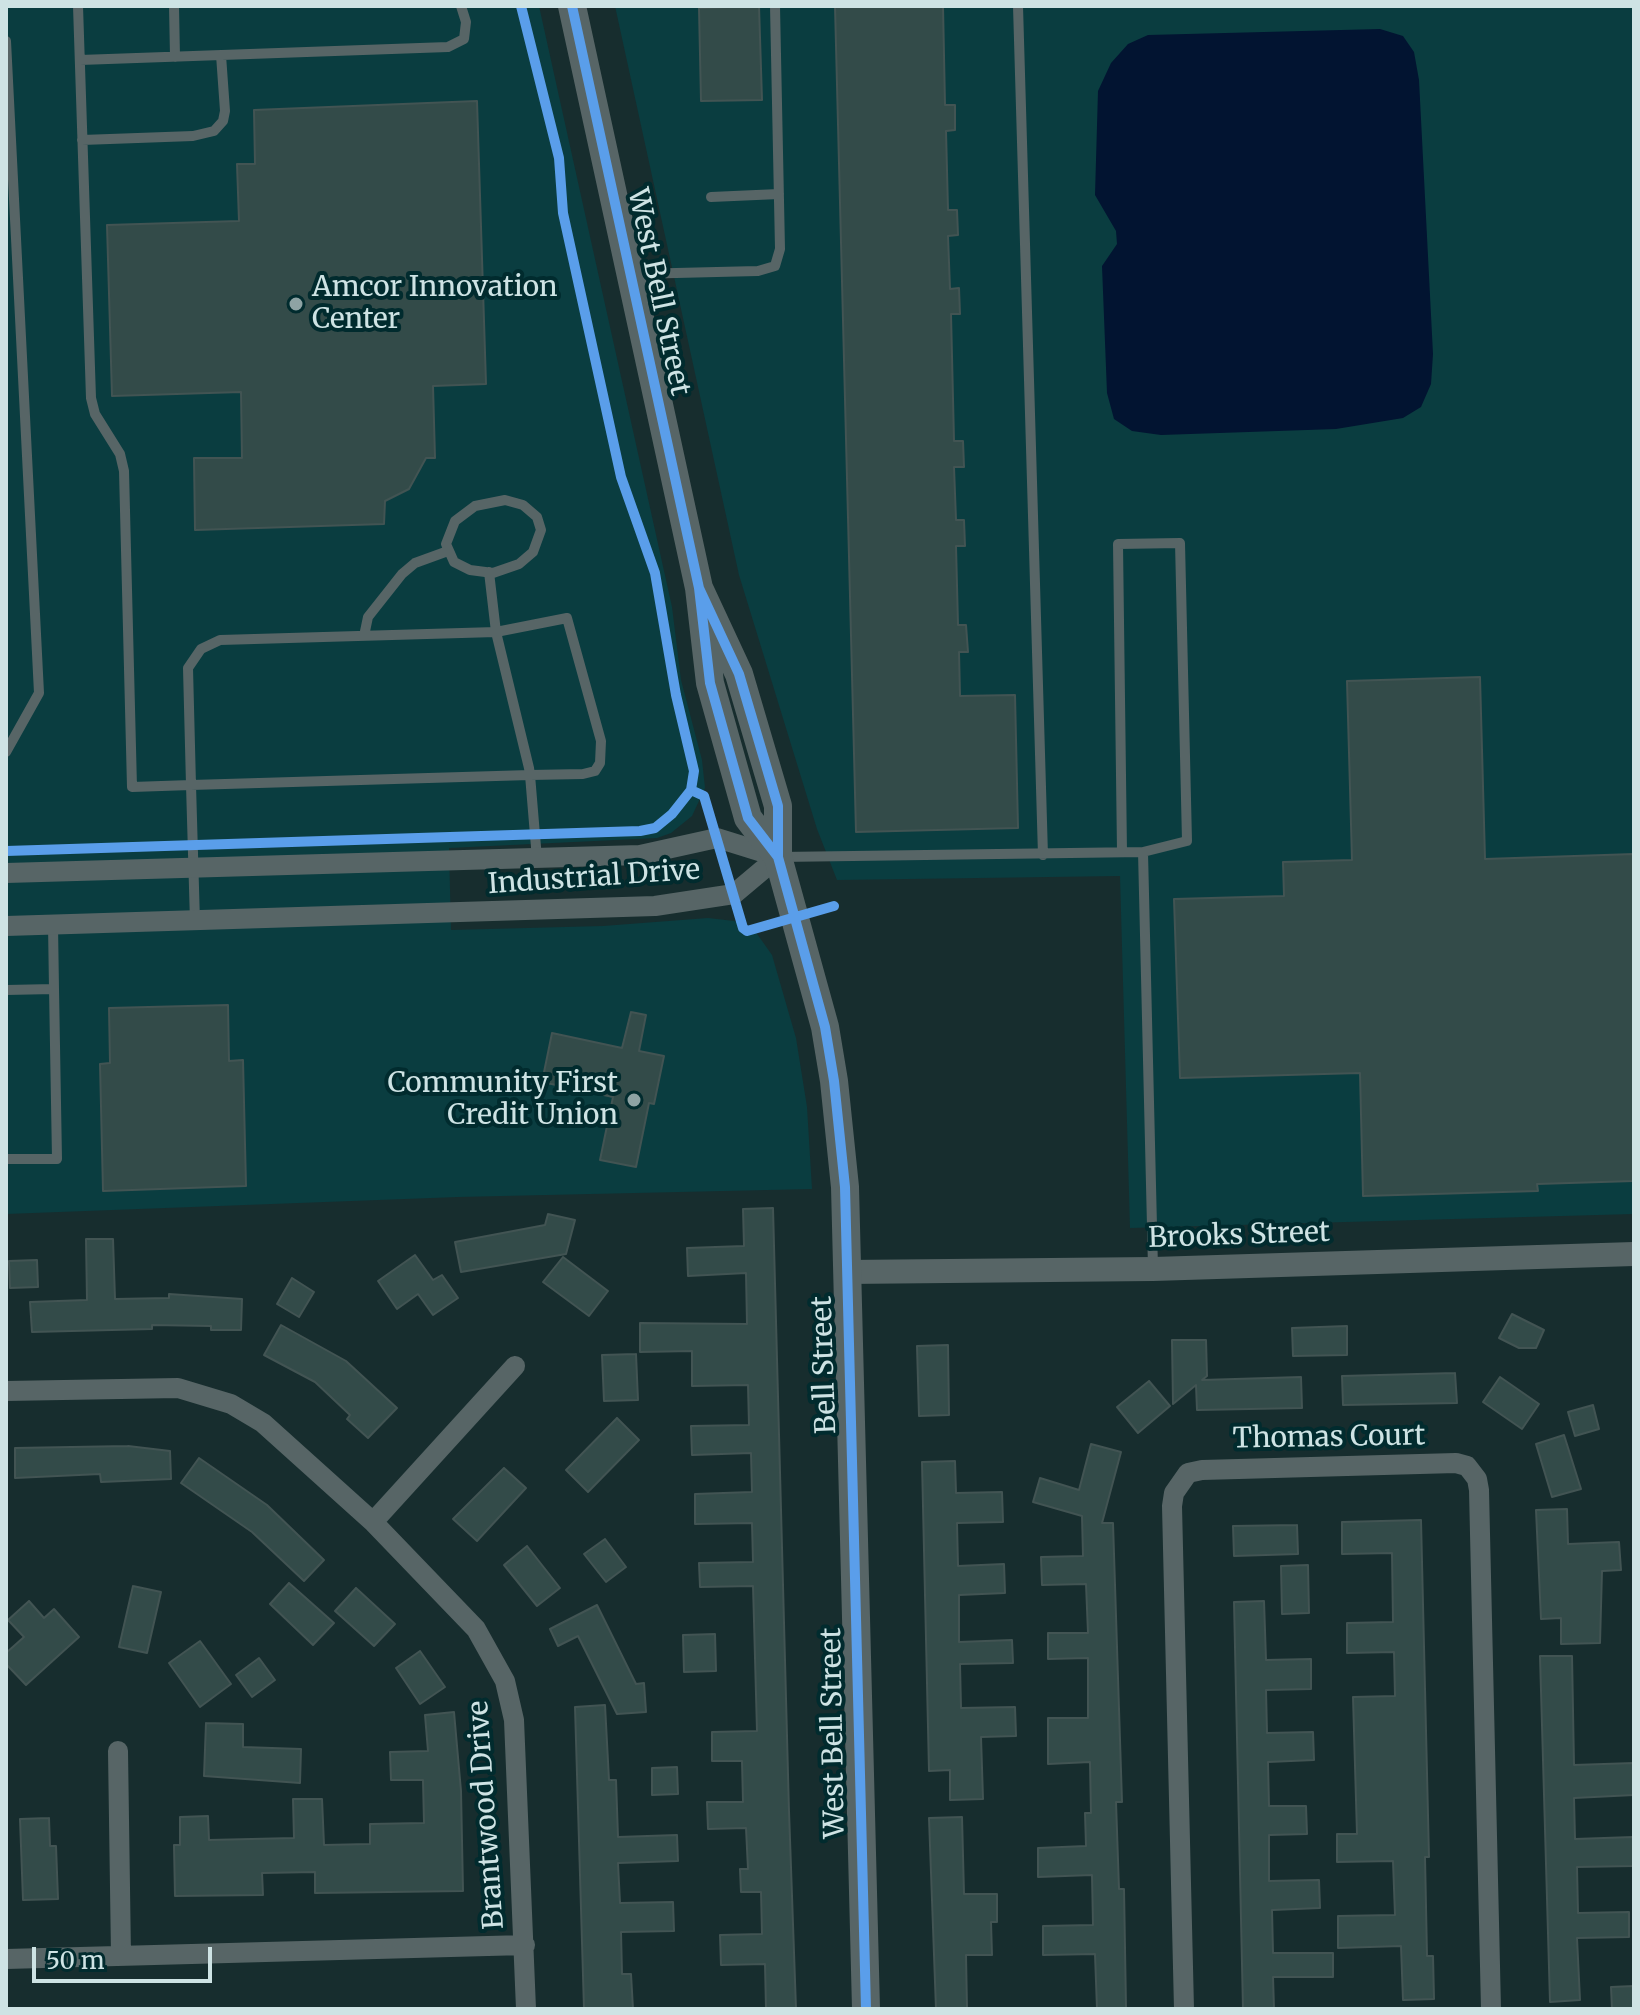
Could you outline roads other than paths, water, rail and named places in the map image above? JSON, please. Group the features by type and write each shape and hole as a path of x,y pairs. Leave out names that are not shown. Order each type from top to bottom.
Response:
{"main road":[{"name":"West Bell Street","path":"572,6 699,588 710,683 748,818 778,857 825,1027 845,1187 846,1272"},
{"name":"Bell Street","path":"846,1272 851,1456"},
{"name":"West Bell Street","path":"851,1456 866,2009"}],"street":[{"name":"Industrial Drive","path":"6,873 640,855 717,838 778,857"},
{"name":"Industrial Drive","path":"6,926 592,910 696,902 734,894 778,857"},
{"name":"Brooks Street","path":"846,1272 1153,1269 1634,1254"},
{"path":"373,1522 515,1366"},
{"name":"Brantwood Drive","path":"6,1391 178,1388 219,1400 263,1423 373,1522 476,1629 505,1681 514,1720 526,2009"},
{"name":"Thomas Court","path":"1184,2009 1174,1493 1188,1473 1202,1470 1456,1463 1467,1466 1477,1479 1479,1490 1491,2009"},
{"path":"118,1751 121,1956"},
{"path":"6,1959 525,1945"}],"lane":[{"path":"78,6 91,398 95,414 120,454 124,471 132,787 191,785 530,775 595,771 600,763 601,741 567,618 496,632 220,640 201,649 188,668 191,785 194,868 195,922"},
{"path":"174,6 175,57"},
{"path":"80,60 448,47 464,39 466,22 461,6"},
{"path":"629,274 758,271 775,266 780,249 775,6"},
{"path":"1018,6 1043,855"},
{"path":"6,41 39,693 6,752"},
{"path":"82,140 193,136 214,131 223,121 225,111 221,55"},
{"path":"711,197 779,194"},
{"path":"495,500 523,505 532,510 540,523 538,544 519,564 489,572 462,567 448,551 449,530 475,506 495,500"},
{"path":"778,857 1143,852 1187,841 1180,543 1118,544 1122,852"},
{"path":"364,636 368,617 402,574 415,563 448,551"},
{"path":"489,572 496,632 530,775 537,859"},
{"path":"1143,852 1153,1269"},
{"path":"6,1159 57,1159 53,925"},
{"path":"6,990 54,989"}],"place":[{"name":"Amcor Innovation Center","path":"296,304"},
{"name":"Community First Credit Union","path":"634,1100"}]}
